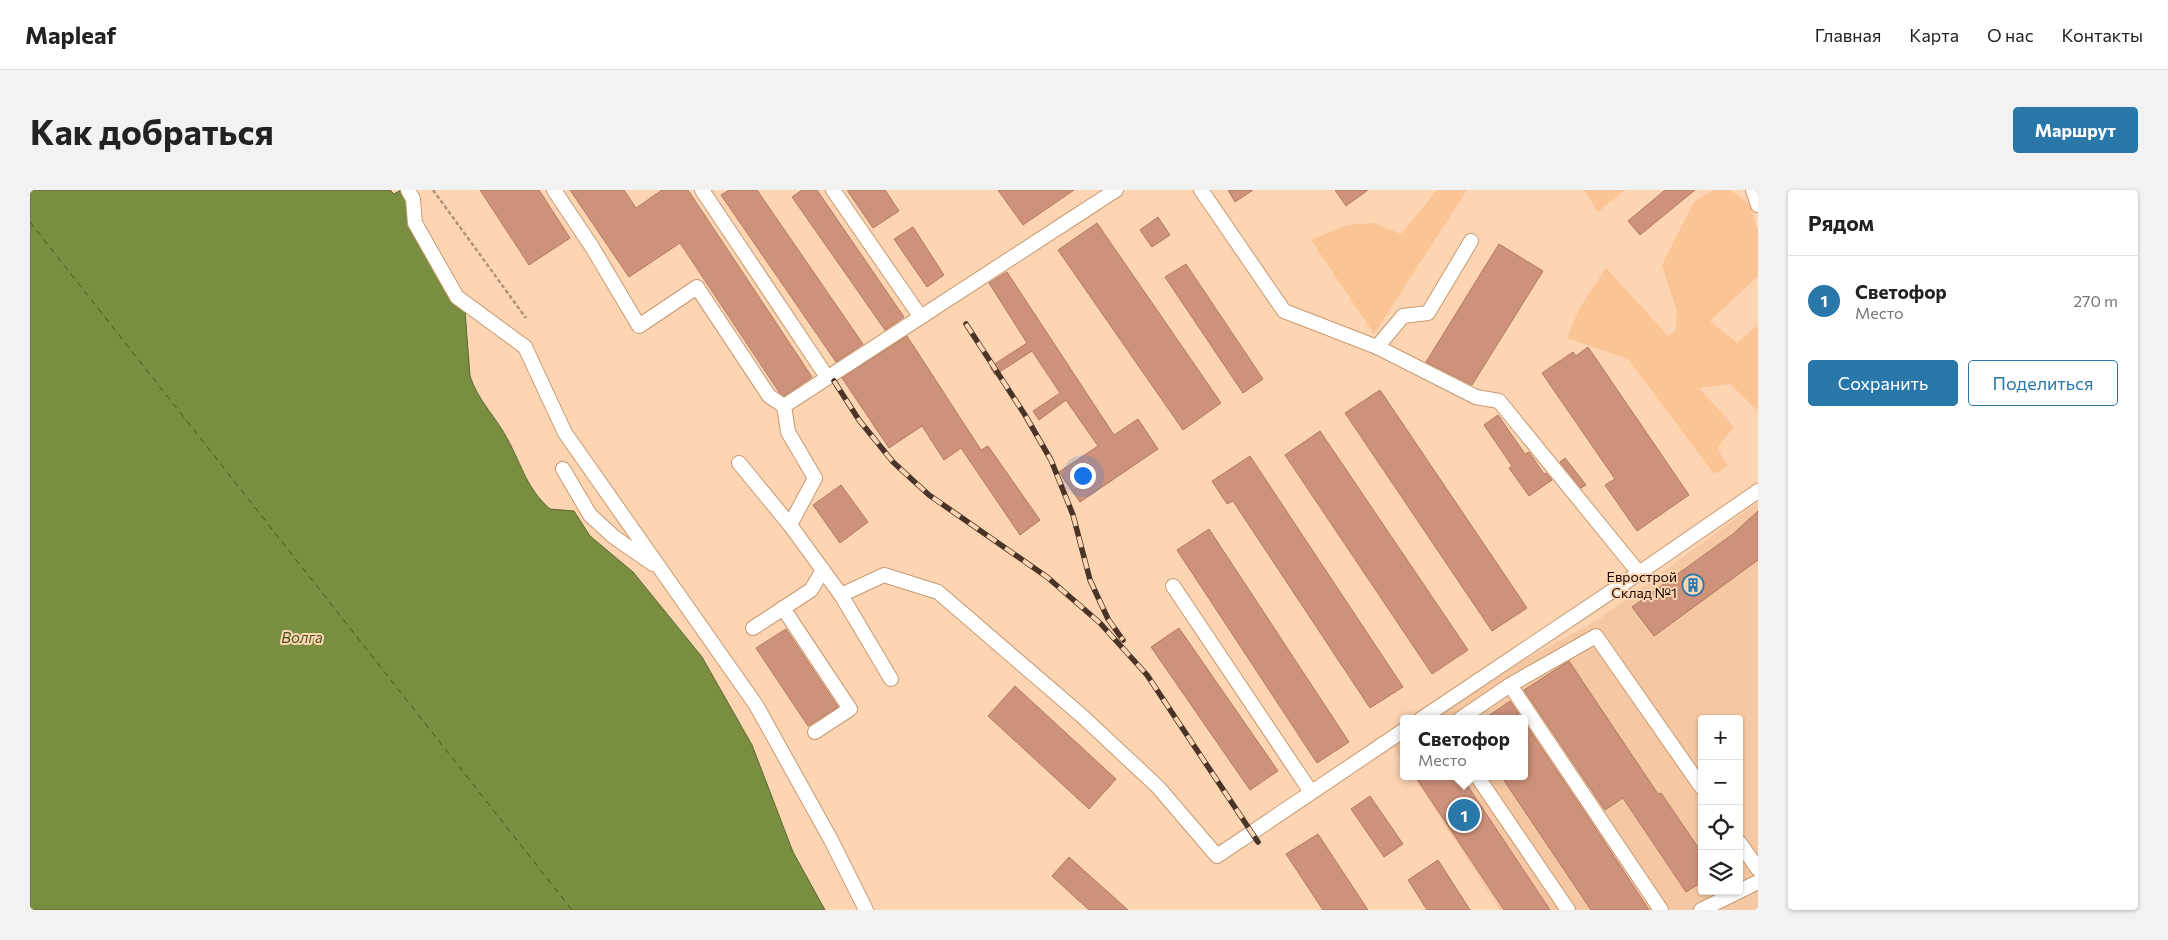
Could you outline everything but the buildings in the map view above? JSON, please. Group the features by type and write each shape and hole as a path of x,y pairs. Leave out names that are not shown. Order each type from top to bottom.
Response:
{"lane":[{"path":"408,190 413,199 415,223 457,297 525,347 565,433 756,705 831,840 866,910"},
{"path":"554,190 592,246 639,326 697,288 769,396 784,406 788,432 815,478 790,525"},
{"path":"702,190 827,377"},
{"path":"833,190 920,316"},
{"path":"784,406 1116,190"},
{"path":"1201,190 1284,311 1377,348 1476,397 1499,401 1639,573"},
{"path":"1753,190 1758,205"},
{"path":"1377,348 1403,316 1428,313 1471,241"},
{"path":"739,463 790,525 841,595 891,679"},
{"path":"563,468 590,515 614,537 661,571"},
{"path":"1427,715 1758,491"},
{"path":"753,628 810,590 823,570"},
{"path":"841,595 884,575 938,592 1082,716 1158,787 1218,856 1400,733"},
{"path":"1173,586 1310,792"},
{"path":"783,608 850,709 815,732"},
{"path":"1466,715 1510,685 1596,636 1698,782"},
{"path":"1510,685 1661,910"},
{"path":"1480,780 1568,910"},
{"path":"1743,848 1758,869"},
{"path":"1701,910 1758,882"}],"path":[{"path":"433,190 526,318"}],"shaded area":[{"path":"1437,190 1467,190 1374,334 1311,240 1347,225 1374,223 1401,234"},
{"path":"1584,190 1625,190 1598,212"},
{"path":"1713,190 1730,190 1750,205 1758,231 1758,276 1710,321 1737,343 1758,325 1758,411 1730,384 1699,388 1734,427 1717,448 1728,466 1714,474 1628,359 1567,338 1579,309 1606,268 1668,336 1676,330 1677,311 1662,265 1694,202"},
{"path":"1758,502 1758,910 1500,910 1416,780 1528,780 1528,715 1439,715 1515,665 1599,619"},
{"path":"1400,741 1400,756 1393,745"}],"water":[{"name":"Волга","path":"30,190 390,190 394,194 401,190 410,204 407,214 409,220 465,311 470,376 473,385 504,432 530,485 550,509 574,511 590,536 633,572 702,657 752,745 793,852 825,910 30,910"}],"ferry route":[{"path":"30,222 572,910"}],"railway":[{"path":"966,324 1025,415 1051,460 1073,515 1090,580 1108,619 1123,640"},
{"path":"834,381 859,420 893,462 929,495 1047,577 1100,623 1147,675 1258,842"}],"place":[{"name":"Еврострой Склад №1","path":"1693,585"},
{"name":"Светофор","path":"1464,815"}]}
